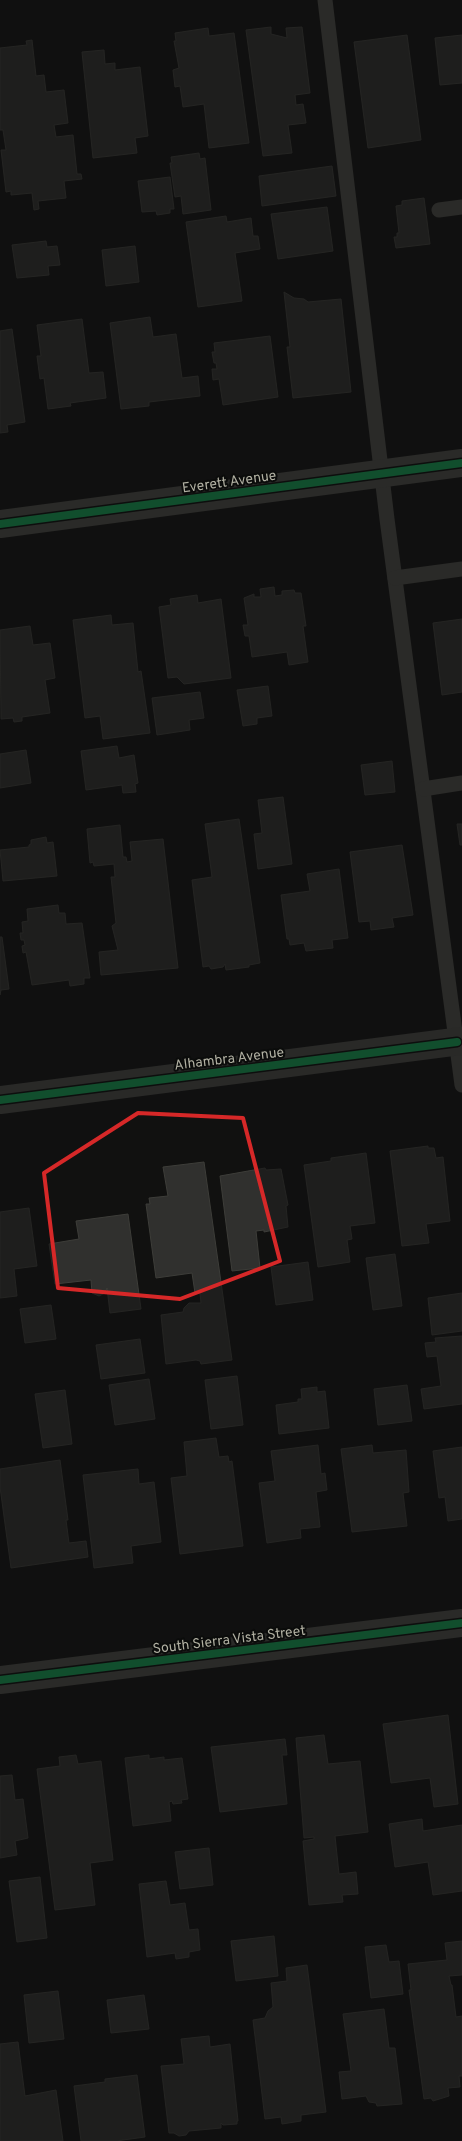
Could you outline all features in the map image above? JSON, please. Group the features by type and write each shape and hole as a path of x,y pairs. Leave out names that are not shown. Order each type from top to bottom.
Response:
{"street":[{"name":"Everett Avenue","path":"0,524 462,463"},
{"name":"Alhambra Avenue","path":"0,1100 459,1042"},
{"name":"South Sierra Vista Street","path":"0,1680 462,1623"}],"lane":[{"path":"325,0 395,578 459,1042 462,1085"},
{"path":"439,210 462,207"},
{"path":"395,578 462,569"},
{"path":"423,788 462,783"}],"highlighted area":[{"path":"138,1113 243,1118 280,1261 180,1299 58,1288 44,1173"}],"building":[{"path":"271,27 271,34 287,38 286,28 302,27 310,93 295,95 296,105 303,104 306,123 288,125 292,153 263,156 246,30"},
{"path":"208,28 209,36 234,33 249,143 209,148 204,104 183,107 180,86 175,87 173,70 179,68 174,41 176,41 175,33"},
{"path":"407,35 421,140 368,148 354,42"},
{"path":"462,35 462,83 440,85 435,38"},
{"path":"32,40 36,76 44,75 46,92 64,90 68,123 54,125 56,137 73,135 77,174 81,174 82,179 64,181 66,198 38,201 39,209 34,210 32,193 11,195 11,191 6,192 1,150 6,150 3,130 0,130 0,48 27,45 26,41"},
{"path":"104,50 105,64 115,63 115,70 140,67 148,136 135,138 137,153 93,158 82,52"},
{"path":"199,153 200,159 205,158 211,210 183,214 181,196 175,197 170,163 172,163 171,157"},
{"path":"332,166 336,196 262,206 259,176"},
{"path":"170,177 174,209 170,209 170,213 157,215 156,211 142,212 138,181"},
{"path":"424,198 430,244 396,248 394,237 397,237 397,233 399,233 396,206 402,205 402,201"},
{"path":"327,207 333,251 278,259 271,214"},
{"path":"226,216 227,222 251,218 253,236 258,236 260,249 235,253 242,301 198,307 186,222"},
{"path":"46,241 47,247 57,246 60,265 48,266 49,275 17,278 12,245"},
{"path":"135,246 139,282 106,286 102,250"},
{"path":"284,292 294,298 304,299 308,302 341,299 351,392 293,398 287,347 290,347"},
{"path":"150,317 153,337 176,334 182,378 198,376 200,396 149,402 149,406 121,409 110,323"},
{"path":"82,319 89,373 103,372 106,398 70,403 71,406 48,409 44,378 40,379 37,356 41,356 37,325"},
{"path":"12,329 25,422 7,425 8,432 0,433 0,331"},
{"path":"270,336 278,397 223,405 219,379 213,380 212,369 217,369 212,352 215,352 214,343"},
{"path":"274,587 275,596 282,595 282,591 294,590 295,593 301,593 306,626 303,626 308,662 289,665 287,652 252,657 249,636 245,636 243,625 248,625 244,598 254,594 254,597 261,597 260,589"},
{"path":"197,595 198,603 221,599 231,678 184,684 177,677 168,678 159,607 171,605 170,599"},
{"path":"111,615 112,625 133,623 138,672 141,671 150,733 103,739 100,716 85,718 73,620"},
{"path":"462,619 462,692 442,695 433,623"},
{"path":"30,626 33,645 50,643 55,678 45,680 50,713 22,717 22,721 14,722 13,718 1,719 0,630"},
{"path":"268,686 272,716 257,718 257,724 243,726 237,690"},
{"path":"200,692 204,718 189,720 190,730 157,735 152,698"},
{"path":"117,746 119,758 134,755 138,783 135,784 136,792 123,793 122,785 86,790 81,751"},
{"path":"26,750 31,783 0,788 0,754"},
{"path":"392,761 395,792 365,795 361,765"},
{"path":"283,797 292,864 258,869 254,834 262,833 258,800"},
{"path":"239,819 260,963 249,965 249,967 226,970 225,964 223,967 211,969 209,966 203,967 192,880 212,877 205,824"},
{"path":"457,824 462,824 462,845 460,845"},
{"path":"120,825 123,857 126,857 127,862 132,861 130,842 163,839 178,968 101,975 99,952 118,950 112,926 116,923 111,877 115,877 114,864 94,866 93,862 90,863 87,829"},
{"path":"46,837 47,843 53,842 57,876 3,881 0,850 29,847 31,840"},
{"path":"402,845 413,915 392,918 394,927 371,930 370,921 359,922 350,852"},
{"path":"339,869 348,938 332,940 333,948 306,951 304,943 290,945 289,939 287,939 281,895 310,891 307,874"},
{"path":"58,905 59,913 65,913 66,924 82,923 90,978 84,978 84,984 70,986 69,980 32,985 26,952 23,953 22,946 25,945 24,940 21,940 20,933 23,933 22,922 28,921 27,909"},
{"path":"0,937 2,937 9,989 1,990 0,995"},
{"path":"428,1146 428,1148 434,1148 436,1158 443,1157 450,1221 426,1224 429,1243 402,1246 390,1151"},
{"path":"366,1153 375,1223 350,1226 352,1239 347,1240 350,1262 318,1267 304,1165 331,1161 331,1158"},
{"path":"204,1162 232,1360 201,1364 200,1361 196,1360 166,1364 161,1315 183,1312 189,1303 201,1303 200,1293 195,1293 192,1273 156,1278 146,1204 150,1204 149,1198 168,1196 163,1167"},
{"path":"265,1168 266,1170 281,1169 288,1205 286,1206 288,1227 264,1232 264,1230 256,1231 260,1268 232,1271 220,1176"},
{"path":"29,1208 37,1266 14,1269 17,1296 0,1298 0,1212"},
{"path":"128,1214 141,1309 110,1313 107,1288 105,1293 99,1296 92,1293 91,1280 55,1284 49,1244 79,1239 76,1221"},
{"path":"395,1254 402,1306 373,1310 366,1258"},
{"path":"308,1262 313,1300 276,1305 271,1267"},
{"path":"462,1293 462,1331 432,1335 428,1298"},
{"path":"51,1305 56,1339 25,1343 20,1309"},
{"path":"462,1336 462,1404 424,1409 421,1389 441,1386 437,1356 427,1357 425,1343 436,1342 435,1338"},
{"path":"140,1339 145,1373 101,1379 96,1345"},
{"path":"237,1376 243,1425 211,1429 205,1380"},
{"path":"149,1379 155,1419 115,1425 109,1385"},
{"path":"407,1385 412,1421 378,1425 374,1389"},
{"path":"317,1387 317,1392 325,1391 329,1428 279,1434 276,1405 298,1402 298,1399 302,1399 301,1389"},
{"path":"65,1390 72,1444 43,1448 35,1394"},
{"path":"216,1438 219,1457 228,1456 229,1462 232,1461 243,1546 180,1554 171,1478 187,1476 184,1442"},
{"path":"318,1445 321,1474 325,1473 327,1490 316,1492 320,1527 300,1529 301,1538 267,1543 259,1483 275,1481 271,1451"},
{"path":"372,1445 373,1453 406,1450 409,1492 403,1493 407,1526 352,1532 341,1449"},
{"path":"462,1447 462,1519 448,1521 445,1497 439,1498 433,1451"},
{"path":"60,1460 69,1543 86,1541 88,1557 11,1568 0,1487 0,1469"},
{"path":"138,1469 139,1484 154,1482 161,1542 131,1546 133,1563 94,1568 83,1475"},
{"path":"448,1715 458,1804 434,1807 430,1778 391,1783 383,1724"},
{"path":"324,1735 328,1764 360,1761 368,1832 335,1836 339,1874 356,1872 358,1894 342,1895 343,1902 309,1905 303,1841 314,1839 314,1837 304,1838 296,1738"},
{"path":"285,1739 287,1755 282,1755 287,1804 220,1812 211,1747"},
{"path":"76,1755 78,1764 101,1761 113,1860 90,1863 95,1905 55,1910 37,1769 60,1766 59,1757"},
{"path":"149,1755 149,1759 164,1757 164,1760 182,1758 188,1799 181,1800 182,1803 173,1804 172,1801 169,1802 171,1821 133,1826 125,1758"},
{"path":"12,1775 15,1800 23,1799 28,1838 15,1841 17,1855 0,1858 0,1776"},
{"path":"422,1819 423,1831 462,1825 462,1891 433,1895 428,1862 395,1867 389,1824"},
{"path":"209,1848 213,1885 180,1889 175,1852"},
{"path":"40,1877 47,1938 17,1942 9,1881"},
{"path":"166,1881 170,1905 185,1903 189,1930 198,1929 200,1950 189,1952 189,1957 176,1959 175,1953 147,1957 139,1884"},
{"path":"274,1936 278,1976 236,1981 231,1941"},
{"path":"462,1941 462,1975 449,1976 456,2017 462,2016 462,2076 459,2076 460,2087 448,2088 449,2096 433,2101 431,2098 424,2099 409,1990 411,1990 408,1964 447,1960 445,1943"},
{"path":"386,1945 389,1962 399,1961 403,1994 371,1998 365,1947"},
{"path":"307,1965 326,2112 301,2115 301,2121 282,2124 281,2117 265,2119 253,2020 265,2018 268,2011 273,2007 271,1983 287,1981 286,1968"},
{"path":"58,1991 64,2039 29,2043 24,1995"},
{"path":"144,1995 149,2029 111,2033 107,2000"},
{"path":"384,2009 389,2048 395,2048 402,2104 377,2106 376,2103 369,2102 366,2096 342,2099 339,2072 351,2071 343,2014"},
{"path":"209,2036 210,2047 230,2044 237,2124 223,2125 221,2123 221,2128 189,2131 186,2135 179,2136 169,2133 161,2066 184,2064 181,2039"},
{"path":"18,2042 25,2096 56,2090 63,2141 0,2141 0,2044"},
{"path":"137,2075 145,2137 116,2141 81,2141 74,2086 105,2082 105,2079"}],"cycle path":[{"path":"0,524 462,463"},
{"path":"0,1100 457,1042"},
{"path":"0,1680 462,1623"}]}
